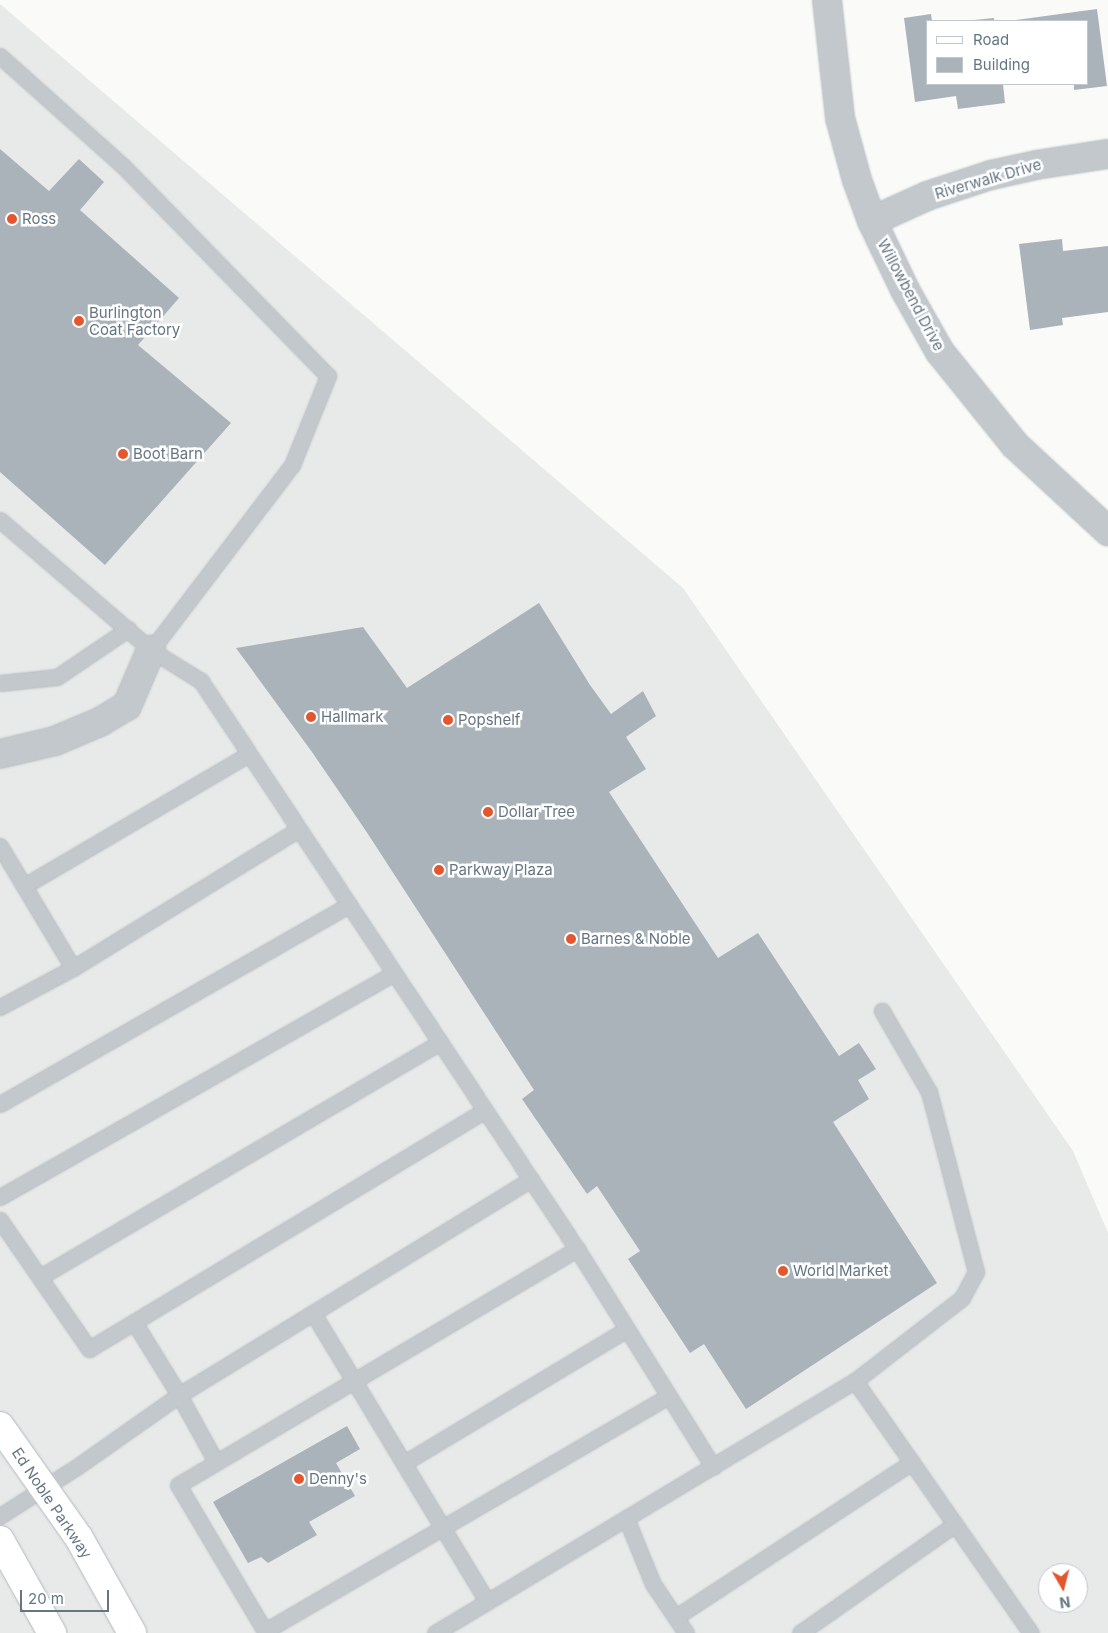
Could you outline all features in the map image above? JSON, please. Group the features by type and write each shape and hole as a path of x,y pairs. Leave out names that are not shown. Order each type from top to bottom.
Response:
{"main road":[{"name":"Ed Noble Parkway","path":"0,1426 79,1538 132,1633"},
{"path":"0,1540 52,1633"}],"street":[{"name":"Willowbend Drive","path":"827,0 840,118 857,180 872,221 905,290 940,352 1015,445 1108,531"},
{"name":"Riverwalk Drive","path":"872,221 927,196 992,176 1036,165 1108,154"},
{"path":"0,754 55,741 100,722 127,706 151,650"}],"lane":[{"path":"0,56 123,166 328,376 292,465 151,650"},
{"path":"0,520 151,650 201,681 577,1249 713,1466"},
{"path":"0,683 57,677 128,630"},
{"path":"24,886 249,754"},
{"path":"0,1007 73,968 299,828"},
{"path":"0,846 73,968"},
{"path":"0,1104 349,904"},
{"path":"0,1197 394,973"},
{"path":"435,1633 856,1381 962,1298 976,1272 929,1092 882,1011"},
{"path":"40,1278 440,1042"},
{"path":"0,1220 89,1349 485,1110"},
{"path":"0,1516 75,1468 179,1395 531,1179"},
{"path":"577,1249 178,1485 265,1632 669,1396"},
{"path":"313,1313 488,1602"},
{"path":"134,1322 179,1395 216,1462"},
{"path":"404,1464 627,1329"},
{"path":"856,1381 1031,1633"},
{"path":"676,1617 912,1462"},
{"path":"626,1518 653,1584 686,1633"},
{"path":"800,1633 955,1524"}],"shaded area":[{"name":"Parkway Plaza","path":"0,4 683,588 1073,1151 1108,1233 1108,1633 0,1633"}],"building":[{"path":"1097,9 1107,86 1074,90 1074,85 1088,85 1088,20 1015,20"},
{"path":"931,14 932,20 926,20 926,85 1003,85 1005,103 958,109 956,96 915,102 904,18"},
{"path":"994,18 994,20 974,20"},
{"path":"0,149 49,191 79,159 104,182 80,210 179,298 138,345 231,423 105,565 0,472"},
{"path":"1062,239 1063,251 1108,246 1108,312 1062,318 1063,325 1030,330 1019,244"},
{"path":"539,603 590,685 611,714 643,691 656,716 626,737 646,769 609,792 718,958 758,933 839,1056 859,1043 876,1069 858,1080 869,1099 833,1122 937,1283 746,1409 704,1344 690,1353 628,1259 640,1251 597,1186 587,1194 522,1099 534,1090 366,831 312,752 236,648 363,627 407,688"},
{"name":"Denny's","path":"347,1426 360,1449 336,1463 355,1496 309,1522 317,1535 268,1563 261,1557 248,1563 213,1502"}],"place":[{"name":"Ross","path":"12,219"},
{"name":"Burlington Coat Factory","path":"79,321"},
{"name":"Boot Barn","path":"123,454"},
{"name":"Hallmark","path":"311,717"},
{"name":"Popshelf","path":"448,720"},
{"name":"Dollar Tree","path":"488,812"},
{"name":"Parkway Plaza","path":"439,870"},
{"name":"Barnes & Noble","path":"571,939"},
{"name":"World Market","path":"783,1271"},
{"name":"Denny's","path":"299,1479"}]}
